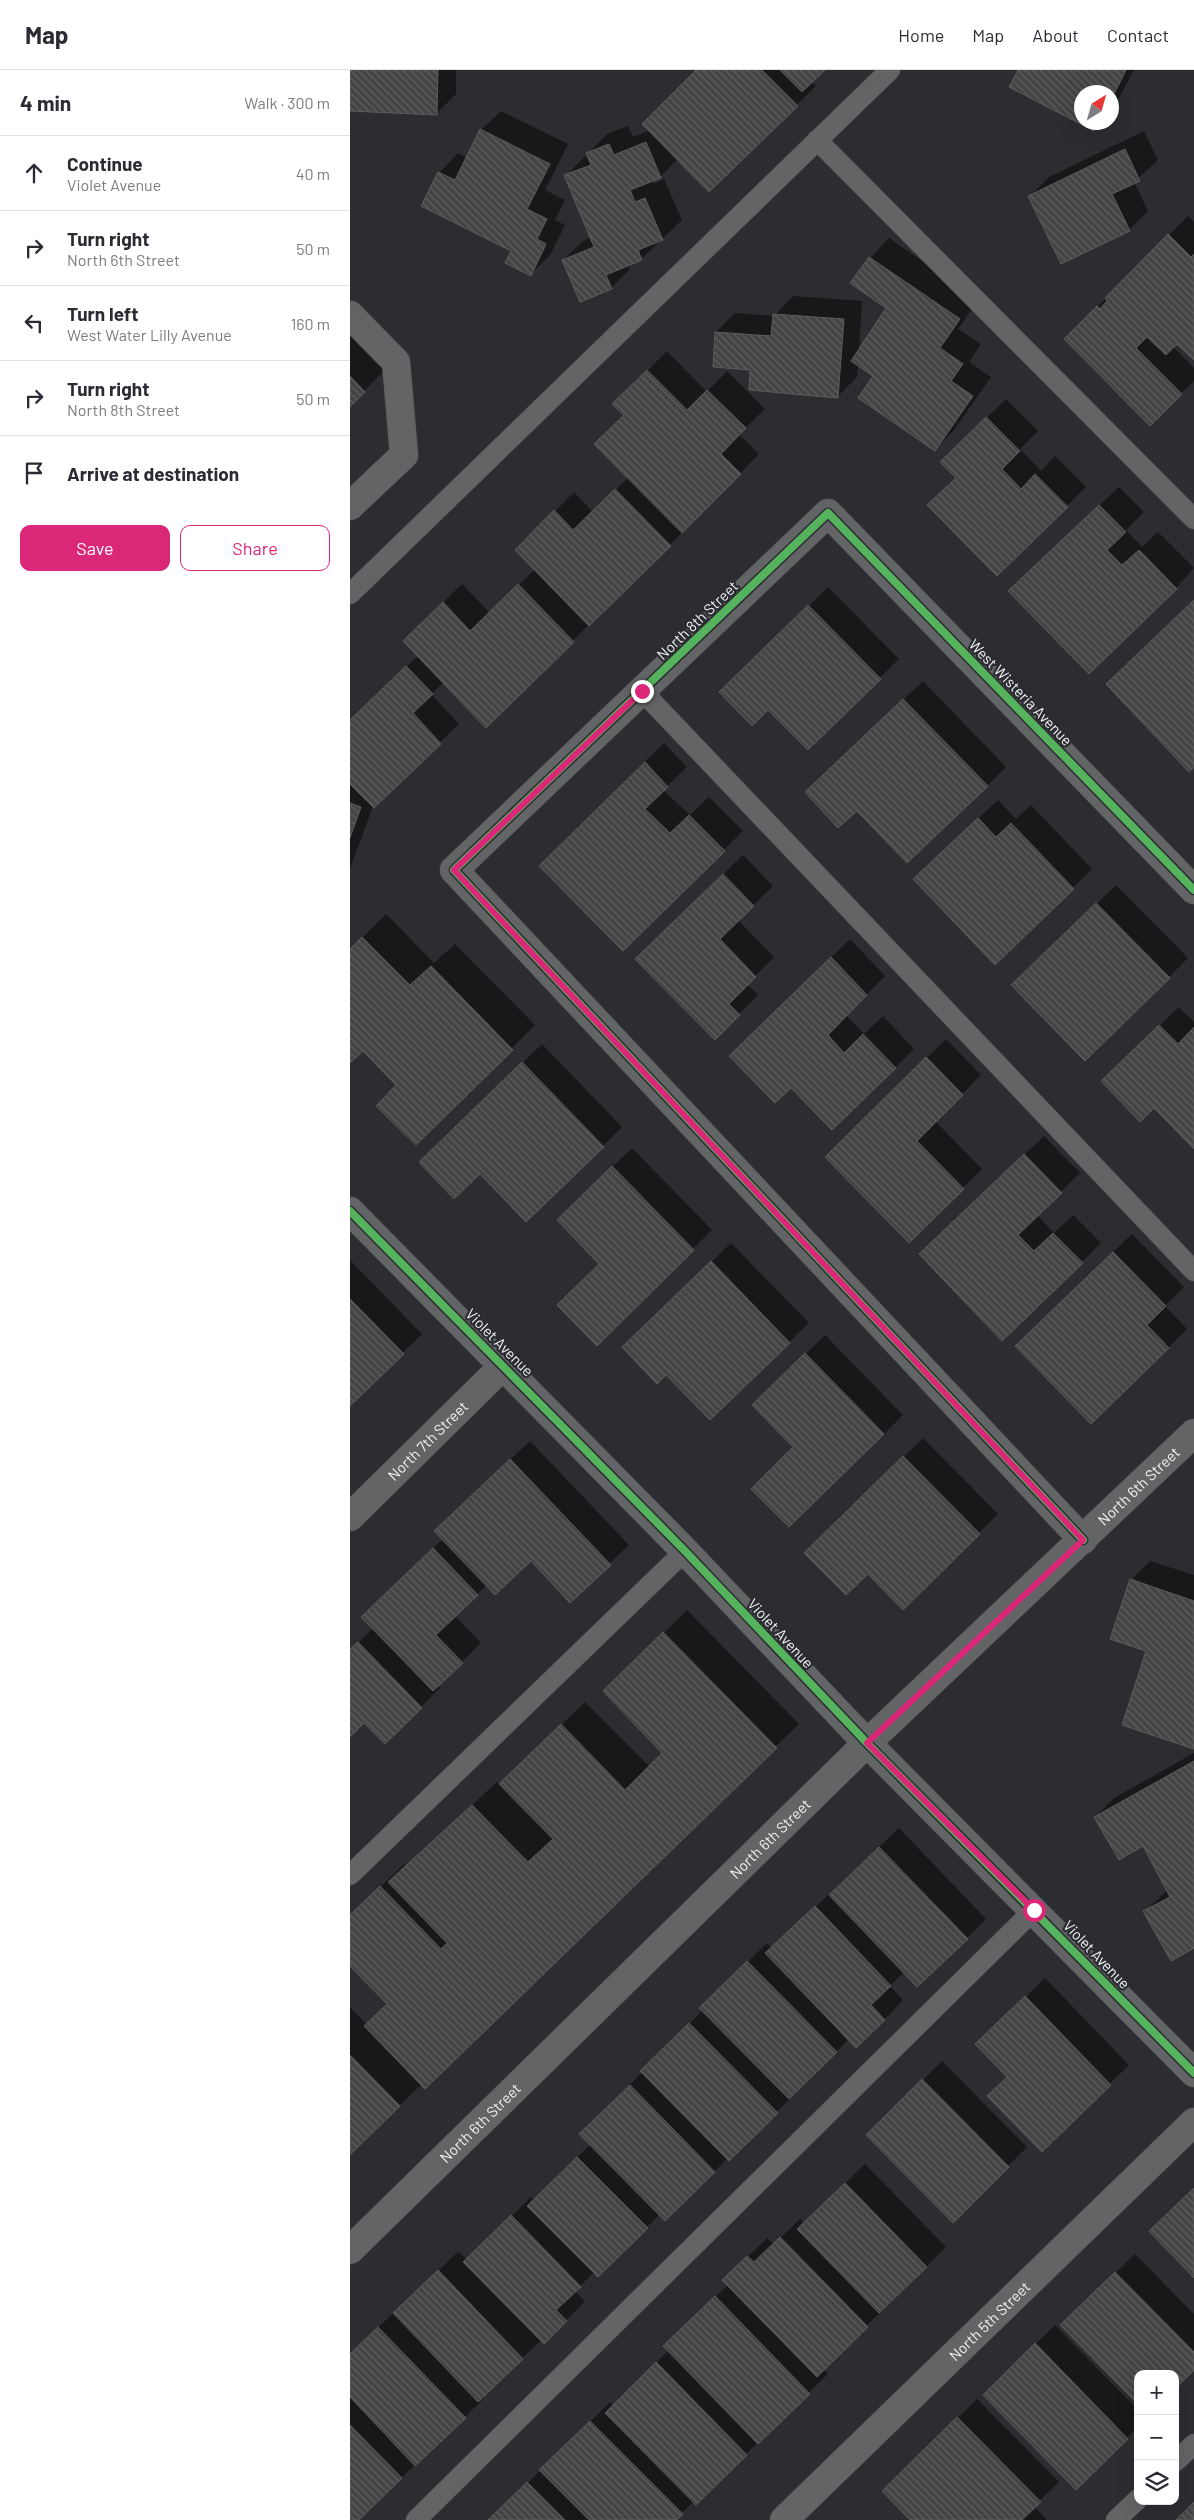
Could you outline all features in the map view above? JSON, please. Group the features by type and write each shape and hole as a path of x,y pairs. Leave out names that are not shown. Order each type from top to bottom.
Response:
{"street":[{"path":"350,314 396,362 404,454 350,506"},
{"name":"North 8th Street","path":"828,513 454,870 1083,1540"},
{"name":"West Wisteria Avenue","path":"828,513 1194,890"},
{"name":"Violet Avenue","path":"350,1211 685,1551 867,1743 1194,2072"},
{"name":"North 7th Street","path":"350,1516 504,1366"},
{"name":"North 6th Street","path":"350,2250 867,1743 1194,1433"},
{"name":"North 5th Street","path":"784,2520 1194,2122"}],"lane":[{"path":"350,594 890,70"},
{"path":"817,140 1194,519"},
{"path":"642,691 1194,1271"},
{"path":"350,1875 685,1551"},
{"path":"416,2520 1034,1910"},
{"path":"1177,2460 1194,2444"},
{"path":"1116,2520 1134,2503"}],"building":[{"path":"350,70 438,70 437,115 350,111"},
{"path":"696,70 762,70 798,106 709,192 642,124"},
{"path":"780,70 825,70 802,92"},
{"path":"1018,70 1126,70 1118,85 1074,85 1074,121 1009,87"},
{"path":"480,129 550,164 527,209 547,219 537,239 546,244 531,276 505,263 511,251 421,206 438,172 455,180"},
{"path":"646,142 661,178 630,190 635,202 645,198 663,240 638,250 642,260 606,275 612,289 580,302 562,260 594,247 564,175 591,165 586,153 609,144 614,155"},
{"path":"1125,149 1140,181 1112,194 1130,231 1061,264 1028,196"},
{"path":"1168,234 1191,257 1194,254 1194,360 1177,344 1166,355 1147,337 1136,348 1182,394 1150,426 1064,339 1097,306 1100,309 1107,301 1105,298"},
{"path":"869,257 960,319 940,348 963,364 951,381 973,396 935,451 858,398 873,376 851,361 886,308 850,283"},
{"path":"773,314 844,319 838,398 749,390 750,370 713,367 715,332 771,336"},
{"path":"647,370 687,410 707,390 746,428 721,454 741,474 682,533 594,444 624,415 612,404"},
{"path":"350,376 365,392 350,407"},
{"path":"986,417 1020,451 1002,469 1021,489 1035,474 1068,507 997,576 927,505 956,478 940,462"},
{"path":"615,489 671,546 589,626 515,550 554,510 573,530"},
{"path":"1099,505 1126,532 1107,550 1122,565 1139,550 1177,589 1089,674 1008,591"},
{"path":"518,584 574,642 486,728 403,641 443,602 470,631"},
{"path":"1194,600 1194,767 1189,772 1106,684"},
{"path":"808,605 881,679 808,750 768,710 752,726 719,692"},
{"path":"406,666 433,694 413,713 441,744 374,808 350,784 350,720"},
{"path":"903,699 988,786 907,863 857,811 838,828 805,792"},
{"path":"645,762 668,787 645,809 670,833 689,815 725,851 623,951 539,866"},
{"path":"350,803 361,807 350,838"},
{"path":"978,818 996,837 1011,823 1074,889 995,965 913,879"},
{"path":"723,874 754,906 720,939 756,977 729,1004 740,1015 715,1040 635,959"},
{"path":"1096,903 1170,978 1085,1061 1011,985"},
{"path":"362,937 410,985 431,966 513,1050 416,1145 376,1106 396,1085 363,1051 350,1063 350,949"},
{"path":"831,957 867,995 828,1035 844,1053 863,1034 896,1068 832,1130 791,1088 775,1103 729,1056"},
{"path":"1159,1025 1178,1044 1194,1027 1194,1149 1154,1108 1140,1122 1101,1081"},
{"path":"926,1057 963,1095 917,1141 964,1189 909,1243 825,1157"},
{"path":"522,1062 604,1147 526,1222 480,1174 454,1199 419,1162"},
{"path":"1024,1154 1062,1193 1018,1235 1034,1251 1053,1233 1083,1263 1002,1341 919,1254"},
{"path":"612,1166 694,1250 597,1346 557,1305 599,1264 557,1220"},
{"path":"1113,1252 1166,1306 1147,1325 1169,1348 1091,1424 1015,1346"},
{"path":"711,1261 790,1343 710,1420 666,1375 657,1384 622,1347"},
{"path":"350,1299 404,1354 350,1406"},
{"path":"805,1353 884,1434 789,1527 751,1489 793,1447 752,1405"},
{"path":"903,1456 980,1534 903,1610 868,1574 846,1595 804,1553"},
{"path":"510,1459 611,1565 570,1603 531,1561 495,1595 434,1531"},
{"path":"433,1548 478,1595 436,1635 463,1663 433,1691 361,1617"},
{"path":"1130,1579 1194,1601 1194,1749 1122,1725 1146,1651 1110,1639"},
{"path":"663,1632 777,1748 425,2089 364,2026 387,2004 350,1966 350,1915 380,1886 441,1949 447,1943 388,1882 472,1805 528,1862 553,1839 499,1784 561,1724 625,1790 662,1753 603,1691"},
{"path":"358,1642 422,1708 385,1744 364,1723 350,1737 350,1649"},
{"path":"1194,1761 1194,1948 1171,1961 1143,1911 1170,1897 1143,1846 1119,1860 1094,1817"},
{"path":"879,1847 968,1939 917,1987 829,1895"},
{"path":"815,1906 891,1986 871,2005 885,2020 856,2048 765,1953"},
{"path":"747,1961 837,2052 789,2099 699,2008"},
{"path":"1025,1996 1111,2085 1042,2152 987,2096 1007,2077 975,2044"},
{"path":"689,2023 778,2113 729,2161 640,2071"},
{"path":"350,2055 400,2106 350,2155"},
{"path":"922,2079 1009,2167 953,2223 866,2135"},
{"path":"630,2085 715,2172 665,2221 579,2134"},
{"path":"577,2157 648,2228 598,2277 527,2206"},
{"path":"845,2183 927,2267 879,2313 797,2229"},
{"path":"1194,2188 1194,2278 1149,2231"},
{"path":"511,2215 581,2287 556,2310 567,2321 544,2344 463,2262"},
{"path":"780,2237 868,2327 817,2377 722,2280 747,2256 754,2262"},
{"path":"438,2270 523,2359 478,2402 393,2313"},
{"path":"1115,2272 1194,2352 1194,2370 1179,2385 1179,2370 1134,2370 1134,2400 1060,2325"},
{"path":"715,2296 810,2394 758,2444 663,2346"},
{"path":"378,2327 466,2418 415,2466 350,2397 350,2354"},
{"path":"1035,2343 1128,2439 1076,2490 983,2395"},
{"path":"656,2362 747,2455 696,2505 605,2413"},
{"path":"957,2417 1041,2502 1022,2520 910,2520 882,2491"},
{"path":"590,2421 683,2514 677,2520 589,2520 539,2470"},
{"path":"350,2425 402,2478 359,2520 350,2520"},
{"path":"527,2482 565,2520 488,2520"},
{"path":"1194,2502 1194,2520 1176,2520"}],"cycle path":[{"path":"1083,1540 454,870 828,513 1194,890"},
{"path":"350,1211 685,1551 867,1743 1194,2073"}],"route":[{"path":"642,691 454,870 1083,1540 867,1743 1034,1910"}]}
